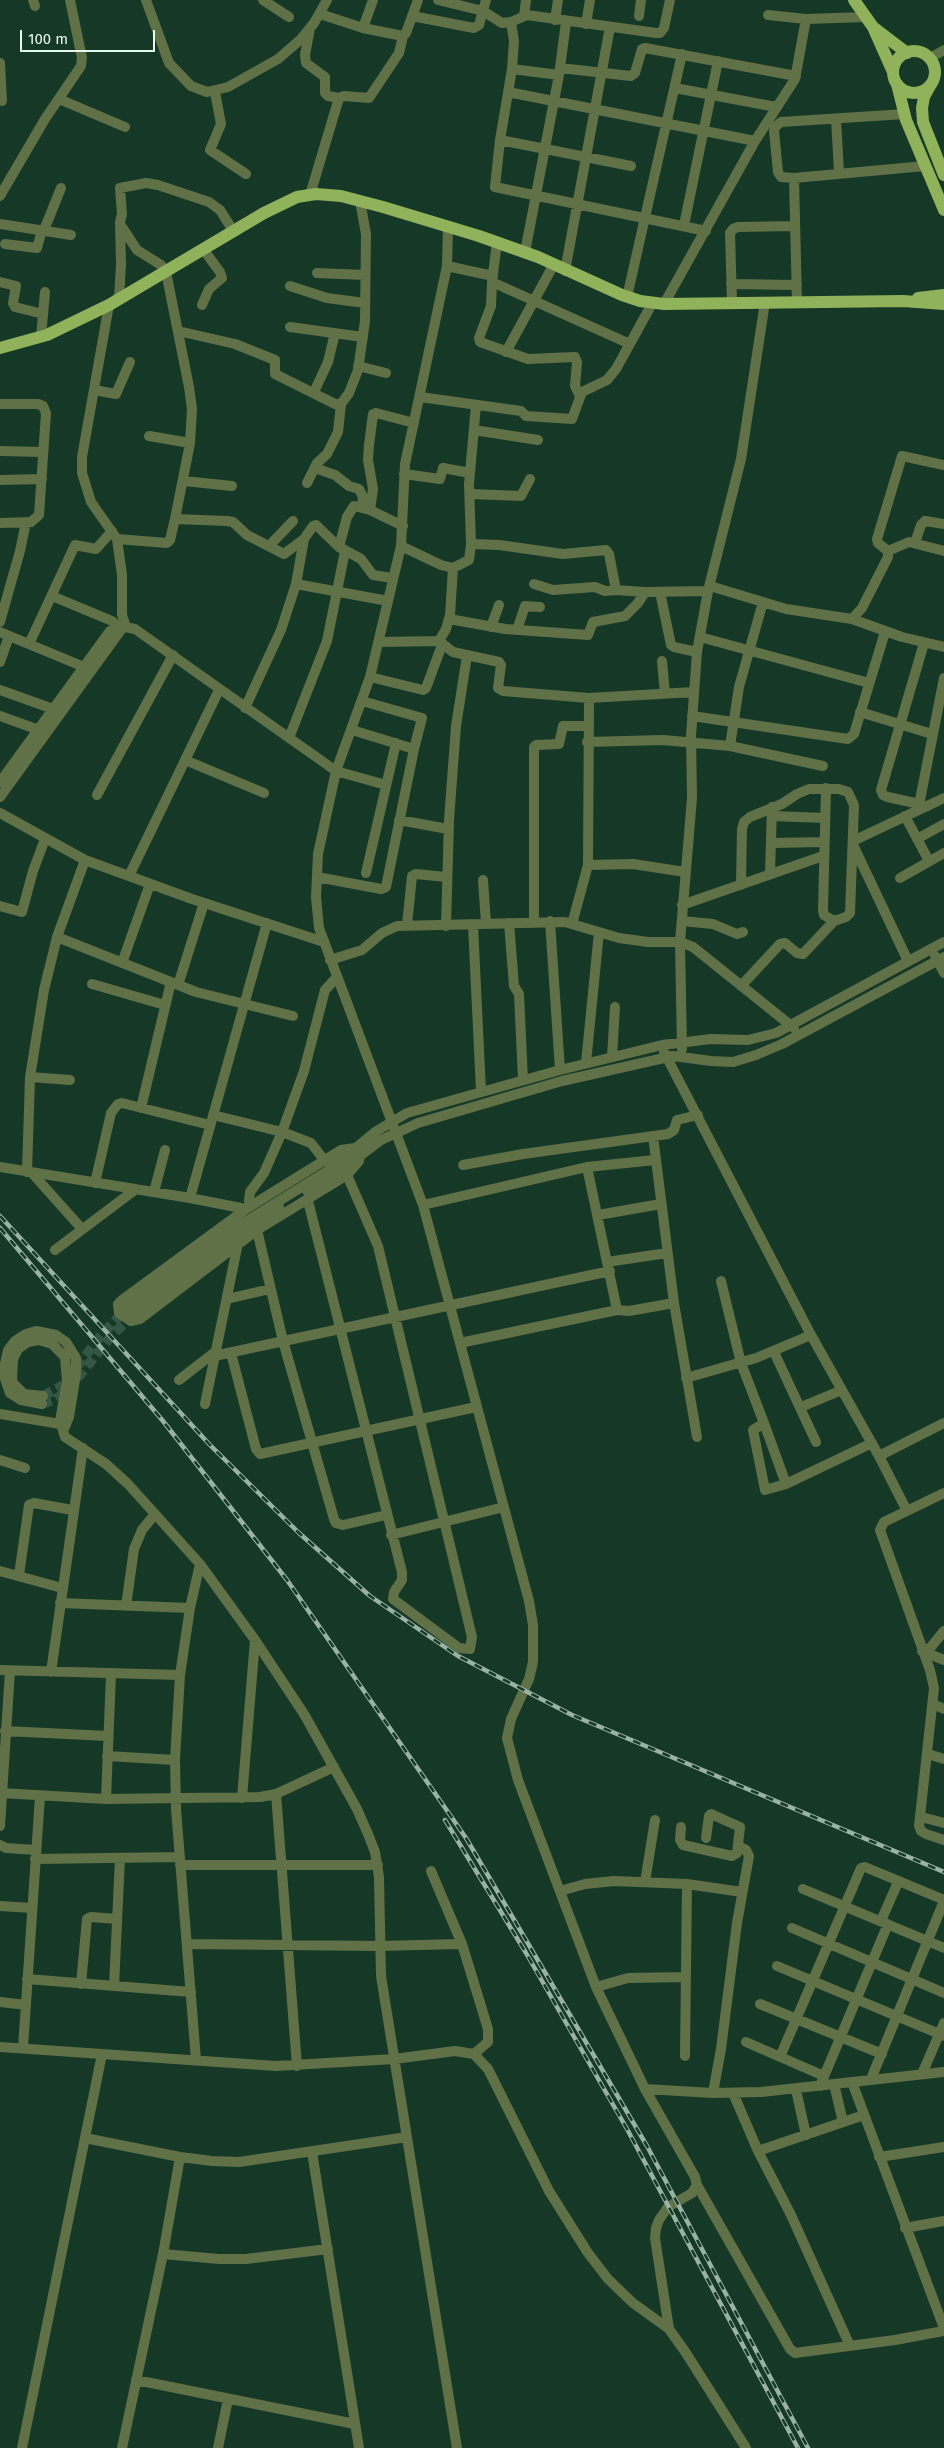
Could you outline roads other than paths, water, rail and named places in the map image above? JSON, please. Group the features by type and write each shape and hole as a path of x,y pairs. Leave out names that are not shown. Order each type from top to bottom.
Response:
{"main road":[{"path":"854,0 870,22 893,72 905,114 944,210"},
{"path":"870,22 907,53"},
{"path":"893,72 897,61 907,53 917,52 936,63 936,82 924,97 922,108 923,122 944,175"},
{"path":"897,84 914,93 922,91 936,82"},
{"path":"0,348 41,337 114,302 289,201 310,196 341,196 497,242 525,252 628,297 659,303 903,301 944,304"},
{"path":"903,301 944,295"}],"street":[{"path":"0,196 59,99 79,70 82,62 70,0"},
{"path":"146,0 172,68 195,88 207,92 215,92 278,59 296,44 311,27 327,0"},
{"path":"263,0 289,17"},
{"path":"363,28 373,0"},
{"path":"311,27 305,55 306,63 326,77 324,93 338,98 344,96 369,98 399,53 403,36 406,33 418,0"},
{"path":"438,0 483,11 502,23 511,22 524,16 660,33 664,28 670,0"},
{"path":"412,16 474,28 478,25 486,0"},
{"path":"524,16 526,0"},
{"path":"555,20 558,0"},
{"path":"586,24 590,0"},
{"path":"639,16 641,0"},
{"path":"320,14 363,28 403,36"},
{"path":"768,15 870,22"},
{"path":"420,397 522,411 526,416 572,419 580,396 586,389 611,376 630,344 706,231 755,141 796,76 806,19"},
{"path":"511,22 514,41 512,69 494,186 706,231"},
{"path":"525,252 554,102 566,22"},
{"path":"506,352 535,300 559,267 578,204 610,27"},
{"path":"512,69 634,75 642,49 645,48 796,76"},
{"path":"936,63 944,50"},
{"path":"628,297 682,54"},
{"path":"684,225 718,61"},
{"path":"0,63 2,101"},
{"path":"675,88 776,107"},
{"path":"215,92 221,124 210,150 246,174"},
{"path":"508,92 755,141"},
{"path":"310,196 338,98"},
{"path":"59,99 126,127"},
{"path":"905,114 781,122 775,127 778,172 781,177 794,178 839,172 925,166"},
{"path":"836,119 839,172"},
{"path":"500,140 631,166"},
{"path":"794,178 797,302"},
{"path":"0,797 3,781 38,730 123,628 122,575 114,535 91,502 82,473 82,457 94,390 121,264 120,224 122,214 119,188 146,184 173,189 209,202 220,210 234,232"},
{"path":"5,244 37,248 61,188"},
{"path":"307,483 319,461 328,454 338,432 341,404 351,388 358,366 363,337 366,234 360,201"},
{"path":"0,224 71,235"},
{"path":"29,644 75,545 96,549 114,535 167,543 170,540 184,481 190,443 192,409 166,272 161,265 136,250 120,224"},
{"path":"732,303 730,233 733,229 738,227 795,226"},
{"path":"448,228 447,266 404,474 401,546 370,677 336,771 318,854 317,914 330,960 423,1205 529,1601 534,1648 529,1679 511,1718 508,1738 518,1780 596,1987 645,2089 695,2177 697,2185 794,2353 850,2346 944,2329 852,2082"},
{"path":"497,242 492,279 491,306 479,340 482,344 528,360 575,357 577,362 575,386 580,396"},
{"path":"202,305 209,289 222,278 220,272 203,249"},
{"path":"447,266 492,279 630,344"},
{"path":"317,273 365,275"},
{"path":"0,282 16,286 13,303 15,307 43,314"},
{"path":"731,284 796,284"},
{"path":"290,286 327,298 365,303"},
{"path":"41,337 45,292"},
{"path":"682,1057 680,942 692,798 691,743 697,652 709,588 741,459 765,302"},
{"path":"290,328 363,337"},
{"path":"178,330 228,342 275,360 275,374 335,404 341,404"},
{"path":"314,392 328,362 334,333"},
{"path":"94,390 116,394 130,362"},
{"path":"358,366 386,373"},
{"path":"0,404 38,404 43,406 46,413 39,515 35,520 26,522 0,523"},
{"path":"401,546 441,565 452,568 469,560 470,473 476,405"},
{"path":"366,509 373,489 368,460 368,445 373,414 376,413 414,423"},
{"path":"474,430 538,440"},
{"path":"149,436 190,443"},
{"path":"0,451 43,452"},
{"path":"888,551 878,543 877,539 902,456 944,465"},
{"path":"315,468 335,475 349,486 359,489 366,509"},
{"path":"404,474 440,479 443,468 470,473"},
{"path":"471,494 521,496 530,478"},
{"path":"0,480 42,479"},
{"path":"184,481 232,486"},
{"path":"289,738 324,647 336,592 349,511 354,506 366,509 403,526"},
{"path":"174,519 233,522 247,535 270,545 284,554 304,539 312,526 316,525 342,549 361,559 373,575 392,578"},
{"path":"270,545 293,521"},
{"path":"915,543 921,525 925,521 944,524"},
{"path":"0,622 4,592 26,522"},
{"path":"245,708 281,630 296,584 304,539"},
{"path":"852,619 862,608 871,592 888,551 904,543 915,543 944,551"},
{"path":"470,544 499,545 563,554 606,550 609,554 616,590"},
{"path":"370,677 423,690 426,688 449,619 452,568"},
{"path":"296,584 388,601"},
{"path":"534,584 553,590 598,587 605,592 616,590 660,592 709,588 794,610 852,619 884,632 944,647"},
{"path":"449,619 517,630 588,635 593,622 625,616 638,603 645,592"},
{"path":"660,592 671,645 674,648 697,652"},
{"path":"52,596 123,628 135,629 336,771 386,785"},
{"path":"730,746 733,721 748,650 762,602"},
{"path":"491,627 499,605"},
{"path":"517,630 525,606 540,607"},
{"path":"692,716 848,739 854,734 884,632"},
{"path":"0,662 4,634 89,669"},
{"path":"700,637 869,683"},
{"path":"379,642 441,643 453,652 499,662 500,691 589,698 694,692"},
{"path":"923,805 888,797 883,795 881,790 924,643"},
{"path":"97,796 173,655"},
{"path":"446,926 448,829 456,726 466,656"},
{"path":"662,661 665,694"},
{"path":"3,781 89,669"},
{"path":"923,805 932,734 944,678"},
{"path":"0,690 53,710"},
{"path":"130,876 219,690"},
{"path":"572,924 588,865 589,698"},
{"path":"317,877 383,889 387,884 422,718 362,701"},
{"path":"860,712 932,734"},
{"path":"0,716 38,730"},
{"path":"534,922 534,747 559,744 563,726 588,726"},
{"path":"352,730 414,749"},
{"path":"588,742 663,740 730,746 823,766"},
{"path":"366,873 396,744"},
{"path":"186,760 264,793"},
{"path":"826,788 823,914 834,921"},
{"path":"741,885 742,829 744,822 772,812 796,794 826,788 848,792 854,805 850,913 846,917 834,921 803,954 797,953 785,943 780,944 741,986"},
{"path":"853,843 923,805 944,798"},
{"path":"772,812 825,818"},
{"path":"770,874 772,812"},
{"path":"0,813 85,860 204,903 324,942"},
{"path":"905,816 929,861"},
{"path":"400,820 448,829"},
{"path":"917,839 944,824"},
{"path":"0,906 22,912 33,871 45,839"},
{"path":"771,843 824,842"},
{"path":"853,843 908,961"},
{"path":"900,878 944,853"},
{"path":"682,905 823,856"},
{"path":"82,1230 30,1173 30,1077 44,990 57,937 85,860"},
{"path":"588,865 633,864 685,872"},
{"path":"407,926 412,876 416,874 446,877"},
{"path":"483,880 486,924"},
{"path":"122,963 150,884"},
{"path":"140,1108 165,1006 175,984 204,903"},
{"path":"550,921 560,1070"},
{"path":"330,960 362,950 390,928 550,921 572,924 634,941 680,942 693,947 800,1034"},
{"path":"682,921 713,924 737,934 743,932"},
{"path":"190,1198 266,923"},
{"path":"509,923 514,986 520,994 523,1080"},
{"path":"473,925 481,1091"},
{"path":"586,1064 598,932"},
{"path":"57,937 175,984 294,1016"},
{"path":"357,1151 341,1150 249,1207 127,1296 118,1304 119,1313 131,1321 140,1319 257,1230 308,1201 348,1175 355,1167 357,1151 390,1121 407,1113 560,1070 661,1046 711,1038 748,1040 776,1033 944,942"},
{"path":"931,948 941,958 944,973"},
{"path":"130,1311 256,1213 329,1170 357,1151 395,1131 562,1081 667,1057 733,1062 773,1047 800,1034 941,958"},
{"path":"249,1207 250,1192 264,1173 282,1132 304,1071 325,990 337,977"},
{"path":"92,984 165,1006"},
{"path":"612,1057 615,1007"},
{"path":"661,1046 811,1335 872,1443 907,1511"},
{"path":"30,1077 70,1080"},
{"path":"95,1183 114,1106 122,1103 140,1108 282,1132 315,1145 325,1161"},
{"path":"463,1165 523,1154 672,1133 677,1120 698,1115"},
{"path":"653,1136 674,1303 697,1437"},
{"path":"154,1192 165,1150"},
{"path":"423,1205 587,1168 655,1160"},
{"path":"0,1167 249,1207"},
{"path":"587,1168 617,1310"},
{"path":"308,1201 403,1576 394,1592 395,1602 459,1648 470,1649 472,1637 378,1246 348,1175"},
{"path":"55,1250 136,1190"},
{"path":"598,1214 661,1204"},
{"path":"257,1230 283,1341 336,1523 343,1525 386,1515"},
{"path":"205,1404 238,1244"},
{"path":"179,1380 214,1354 231,1353 450,1306 667,1253"},
{"path":"721,1281 741,1363 786,1484"},
{"path":"226,1299 270,1289"},
{"path":"460,1343 617,1310 629,1311 674,1303"},
{"path":"43,1400 21,1400 10,1393 3,1373 8,1350 15,1341 26,1334 36,1332 56,1335 61,1338 70,1346 76,1358 76,1374 63,1427 65,1437 106,1464 200,1564 255,1640 304,1714 357,1808 375,1852 378,1866 381,1976 457,2448"},
{"path":"686,1378 774,1352 811,1335"},
{"path":"774,1352 816,1442"},
{"path":"231,1353 258,1452 263,1454 476,1407"},
{"path":"801,1407 842,1390"},
{"path":"0,1414 63,1427"},
{"path":"879,1456 944,1422"},
{"path":"764,1423 753,1430 762,1487 768,1490 786,1484 872,1443"},
{"path":"51,1672 72,1510 83,1448"},
{"path":"0,1460 25,1468"},
{"path":"944,1493 884,1522 880,1530 924,1652 934,1688 921,1831 944,1840"},
{"path":"19,1575 29,1505 34,1503 72,1510"},
{"path":"392,1535 504,1507"},
{"path":"126,1606 134,1549 142,1530 155,1514"},
{"path":"196,2060 180,1861 175,1760 180,1676 190,1608 200,1564"},
{"path":"0,1571 62,1588"},
{"path":"60,1603 190,1608"},
{"path":"924,1652 944,1630"},
{"path":"242,1798 255,1640"},
{"path":"924,1652 944,1660"},
{"path":"0,1826 5,1731 5,1670 180,1676"},
{"path":"106,1799 110,1674"},
{"path":"933,1704 944,1709"},
{"path":"5,1731 108,1736"},
{"path":"928,1754 944,1759"},
{"path":"107,1756 175,1760"},
{"path":"1,1793 106,1799 242,1798 276,1794 334,1767"},
{"path":"276,1794 286,1945 297,2066"},
{"path":"23,2048 40,1796"},
{"path":"681,1827 680,1840 683,1845 732,1856 737,1853 740,1827 713,1814 709,1816 706,1838"},
{"path":"921,1818 944,1823"},
{"path":"645,1882 655,1820"},
{"path":"0,1845 36,1854 282,1865 378,1866"},
{"path":"713,2093 722,2049 742,1892 749,1856 746,1850 738,1846"},
{"path":"114,1986 120,1858"},
{"path":"780,2057 861,1868 866,1868 944,1901 871,2079"},
{"path":"431,1871 462,1944 479,1995 489,2036 486,2046 474,2054"},
{"path":"560,1891 585,1884 614,1881 687,1884 742,1892"},
{"path":"645,2089 733,2093 796,2090 822,2081 872,1962 898,1882"},
{"path":"685,2056 687,1884"},
{"path":"803,1889 944,1948"},
{"path":"0,1906 32,1908"},
{"path":"81,1984 87,1919 91,1917 117,1919"},
{"path":"792,1928 944,1992"},
{"path":"187,1944 379,1946 462,1944"},
{"path":"776,1966 942,2035"},
{"path":"596,1987 628,1978 686,1977"},
{"path":"28,1979 191,1992"},
{"path":"0,2002 26,2005"},
{"path":"760,2004 882,2054"},
{"path":"922,2074 942,2035 944,2023"},
{"path":"746,2042 780,2057 822,2081 834,2084 944,2072"},
{"path":"0,2047 258,2066 297,2066 394,2059 455,2051 474,2054 488,2069 549,2191 588,2253 608,2279 632,2303 668,2328 746,2448"},
{"path":"22,2448 102,2054"},
{"path":"834,2084 843,2122"},
{"path":"796,2090 806,2135"},
{"path":"733,2093 758,2151 791,2215 850,2346"},
{"path":"758,2151 864,2115"},
{"path":"85,2138 180,2157 238,2162 407,2137"},
{"path":"879,2157 944,2147"},
{"path":"312,2152 359,2448"},
{"path":"122,2448 163,2254 180,2157"},
{"path":"668,2328 655,2238 656,2228 668,2207 692,2192 697,2185"},
{"path":"905,2228 944,2221"},
{"path":"163,2254 219,2259 246,2259 328,2249"},
{"path":"136,2380 356,2424"},
{"path":"218,2448 228,2398"}],"tunnel":[{"path":"43,1396 62,1386 100,1337 126,1309"},
{"path":"42,1404 56,1399 68,1390 108,1340 133,1314"}],"railway":[{"path":"0,1216 210,1445 299,1533 370,1596 458,1656 572,1715 944,1872"},
{"path":"0,1228 163,1421 287,1580 466,1838 647,2146 808,2448"},
{"path":"445,1820 526,1953 627,2129 798,2448"}]}
